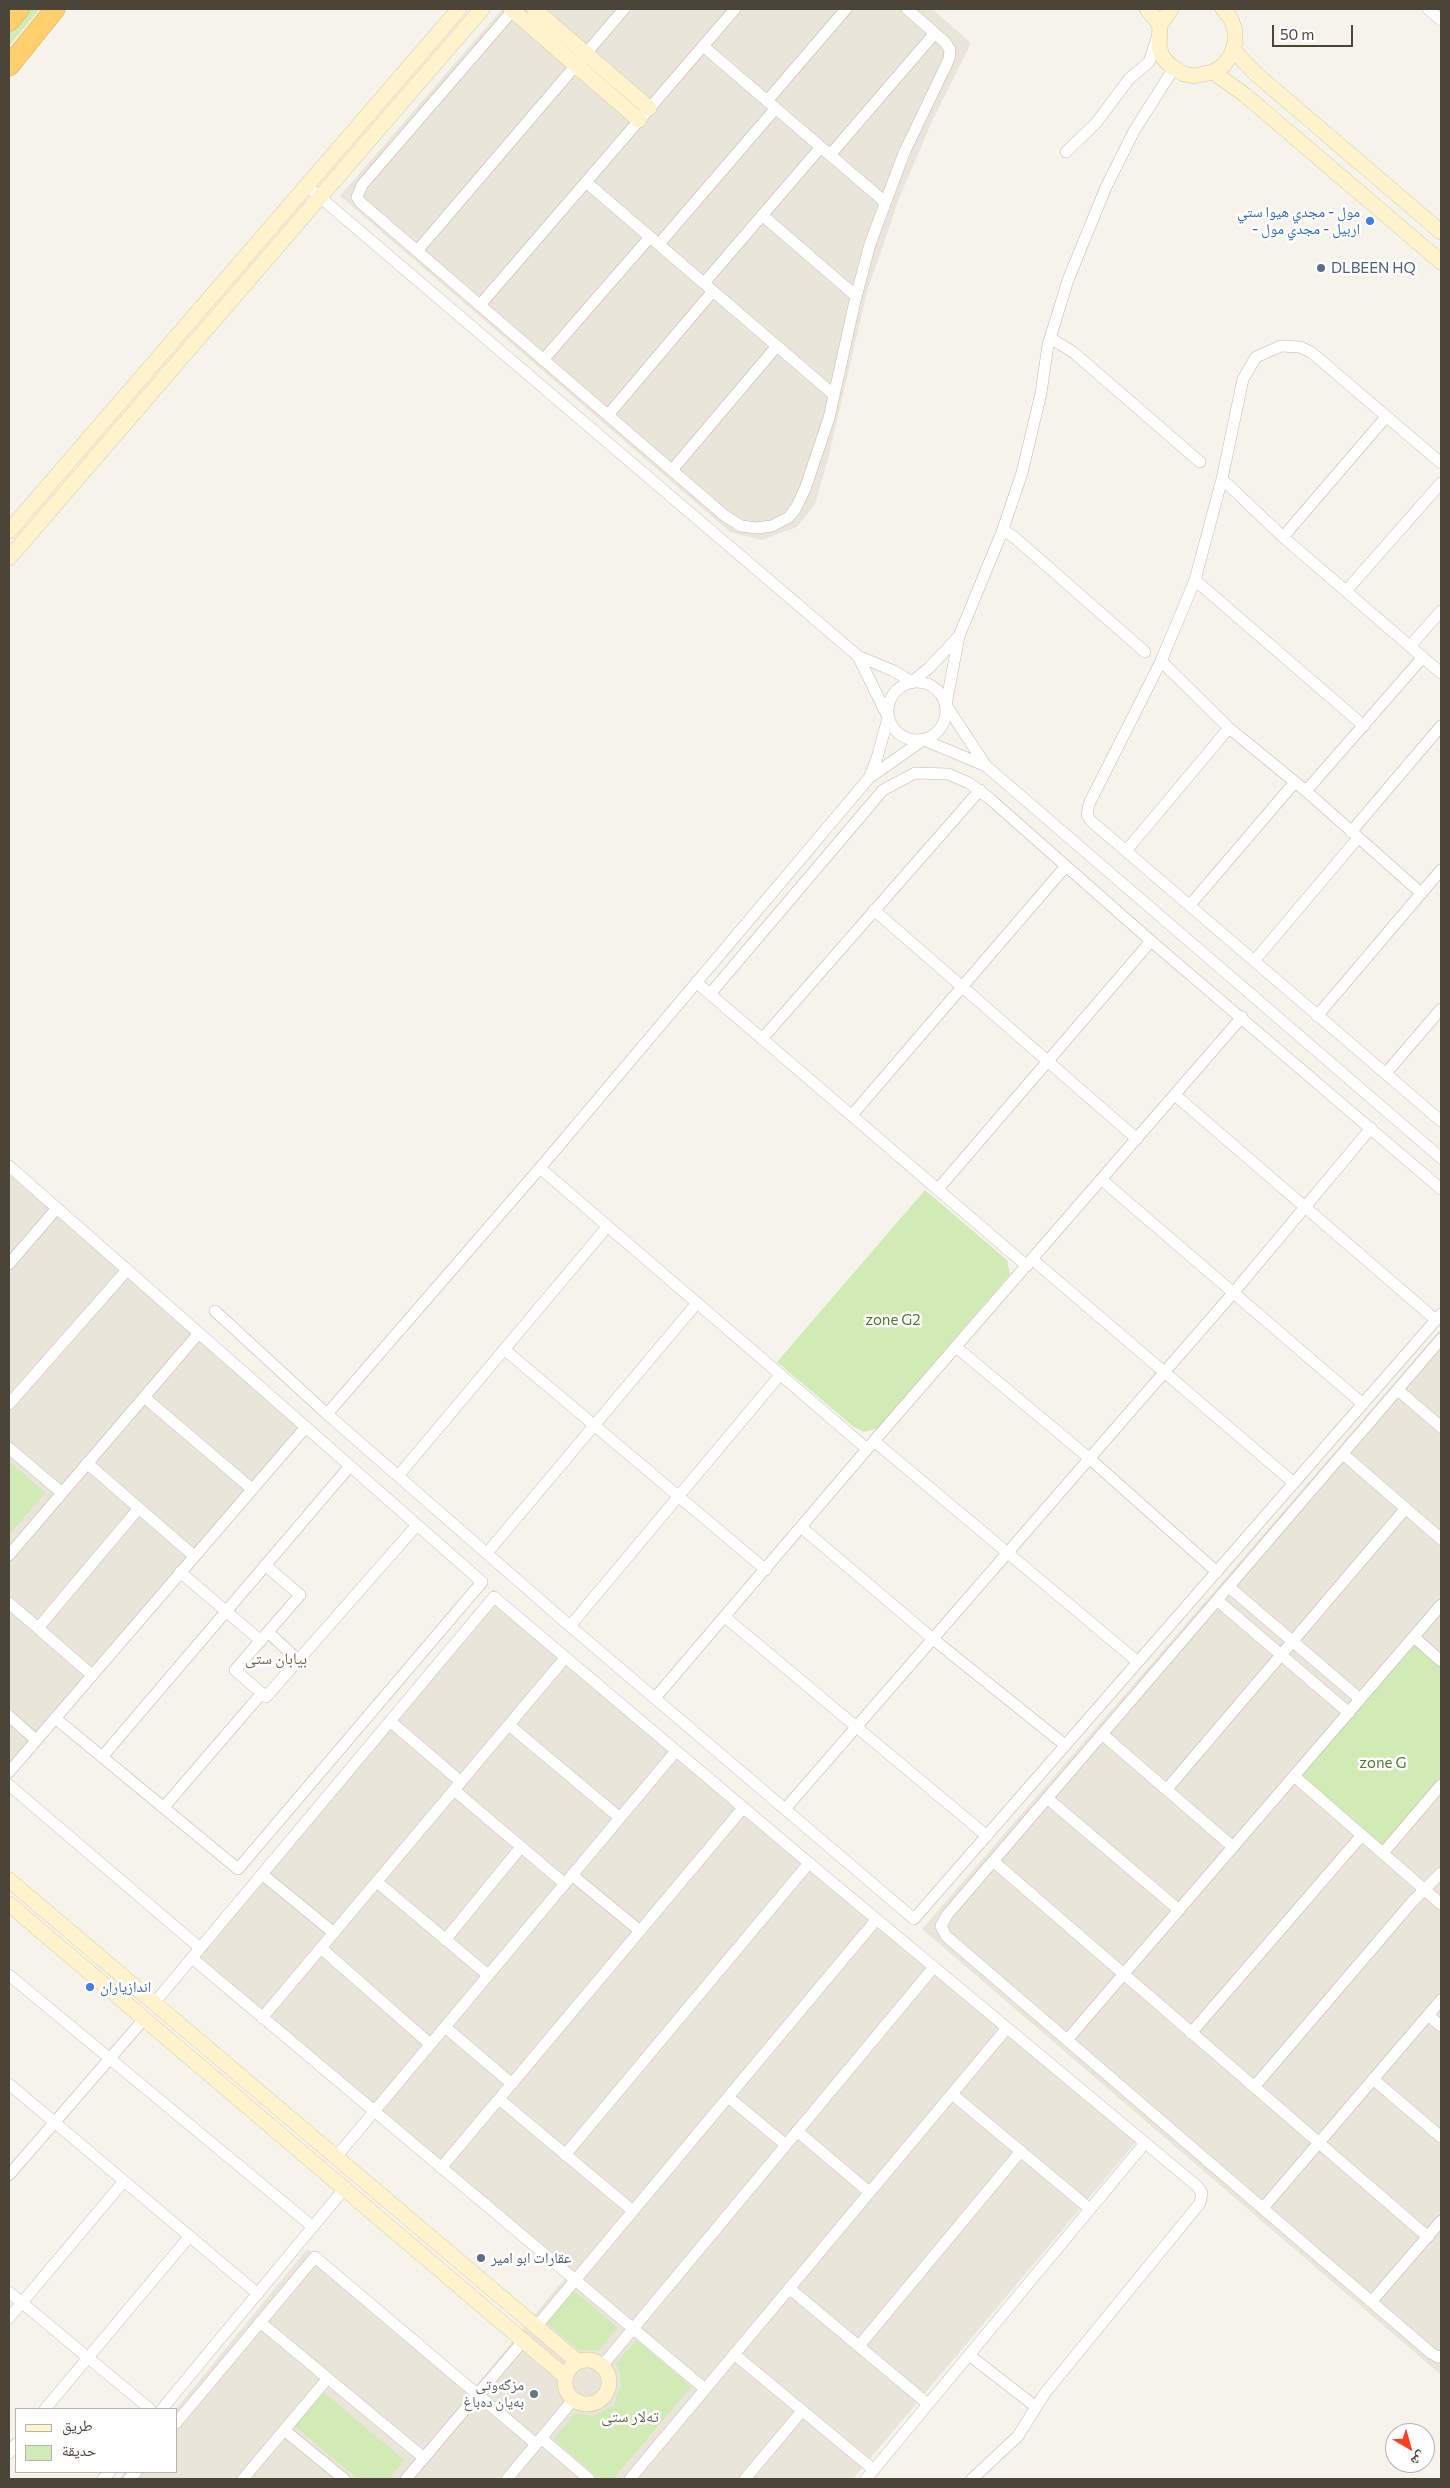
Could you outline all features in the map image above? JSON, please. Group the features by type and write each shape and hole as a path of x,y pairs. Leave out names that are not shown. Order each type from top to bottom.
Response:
{"highway":[{"path":"9,21 19,9"},
{"path":"9,66 55,9"}],"street":[{"path":"9,531 460,9"},
{"path":"11,550 482,9"},
{"path":"644,114 581,59 513,9 358,190 360,202 725,516 741,526 764,528 779,524 792,514 814,467 834,395 856,296 885,202 919,119 949,59 948,46 907,9"},
{"path":"534,9 581,59"},
{"path":"416,250 624,9"},
{"path":"480,305 734,9"},
{"path":"543,360 654,240 771,104 846,9"},
{"path":"1147,9 1159,30 1163,58 1174,68 1194,76 1213,72 1224,65 1232,50 1235,31 1231,20 1223,9"},
{"path":"1066,152 1096,123 1129,79 1149,62 1159,30 1170,9"},
{"path":"1428,9 1441,20"},
{"path":"830,155 935,33"},
{"path":"703,46 885,202"},
{"path":"1232,50 1256,74 1441,232"},
{"path":"327,1414 540,1168 869,778 923,740 931,737 942,727 947,713 946,705 959,636 1003,530 1032,433 1050,338 1081,246 1106,187 1134,131 1174,68"},
{"path":"1213,72 1245,95 1441,262"},
{"path":"704,283 821,147"},
{"path":"1328,166 1342,148"},
{"path":"1352,186 1366,168"},
{"path":"586,182 834,395"},
{"path":"307,186 858,656 894,671 912,682"},
{"path":"762,215 856,296"},
{"path":"608,415 713,291"},
{"path":"1050,338 1073,352 1200,462"},
{"path":"672,470 777,346"},
{"path":"1441,463 1311,352 1290,346 1269,350 1256,357 1243,379 1222,479 1195,580 1161,661 1089,804 1087,815 1091,821 1441,1121"},
{"path":"1283,537 1386,417"},
{"path":"1222,479 1283,537 1441,673"},
{"path":"1346,591 1441,483"},
{"path":"1003,530 1014,537 1145,652"},
{"path":"1195,580 1364,726"},
{"path":"1410,646 1441,611"},
{"path":"912,682 929,668 959,636"},
{"path":"858,656 894,729 904,738 923,740 957,756 986,766"},
{"path":"1306,790 1423,657"},
{"path":"1161,661 1229,728 1306,790 1421,893"},
{"path":"869,778 882,745 889,702 893,695 904,684 912,682 920,682 934,687 986,766 1441,1158"},
{"path":"1255,960 1441,726"},
{"path":"1126,851 1229,728"},
{"path":"710,994 883,790 914,773 937,772 958,777 980,790 1151,941 1441,1189"},
{"path":"1190,905 1295,782"},
{"path":"762,1039 980,790"},
{"path":"852,1115 1066,866"},
{"path":"1318,1016 1441,870"},
{"path":"874,910 1137,1139"},
{"path":"938,1189 1046,1060 1151,941"},
{"path":"696,982 938,1189 1164,1371 1294,1483"},
{"path":"1386,1073 1441,1009"},
{"path":"655,1698 726,1618 871,1445 1242,1017"},
{"path":"215,1311 327,1414 487,1554 914,1919 1438,1317 1305,1208 1175,1095"},
{"path":"785,1809 1234,1292 1370,1128"},
{"path":"9,1166 482,1582 238,1869 55,1718"},
{"path":"540,1168 780,1375 1007,1552 1138,1662"},
{"path":"1102,1180 1363,1404"},
{"path":"9,1264 57,1208"},
{"path":"398,1476 607,1227"},
{"path":"9,1404 127,1270"},
{"path":"487,1554 697,1303"},
{"path":"9,1554 198,1333"},
{"path":"1441,1339 993,1861 942,1923 942,1930 1067,2040 1432,2353 1438,2357 1441,2356"},
{"path":"956,1347 1089,1458 1217,1572"},
{"path":"505,1350 766,1570"},
{"path":"570,1626 780,1375"},
{"path":"1398,1390 1441,1427"},
{"path":"144,1397 252,1489"},
{"path":"9,1772 306,1427"},
{"path":"9,1448 62,1493"},
{"path":"1343,1454 1441,1539"},
{"path":"87,1463 194,1556"},
{"path":"102,1757 350,1466"},
{"path":"38,1628 139,1508"},
{"path":"1167,1789 1406,1508"},
{"path":"266,1565 300,1595 235,1670 266,1696 417,1524"},
{"path":"802,1527 933,1639 1065,1745"},
{"path":"180,1572 226,1611 298,1660"},
{"path":"1229,1587 1360,1700"},
{"path":"155,2002 494,1597 876,1920 1197,2186 1202,2193 1200,2203 1045,2393 1018,2436 972,2479"},
{"path":"1218,1600 1349,1713"},
{"path":"9,1603 92,1675"},
{"path":"1067,2040 1441,1606"},
{"path":"726,1618 858,1726 987,1836"},
{"path":"1414,1637 1441,1661"},
{"path":"262,2018 565,1658"},
{"path":"164,1808 262,1693"},
{"path":"9,1716 36,1740"},
{"path":"390,1722 521,1847 640,1931"},
{"path":"509,1725 620,1818"},
{"path":"1102,1734 1233,1846"},
{"path":"336,2157 676,1751"},
{"path":"1294,1776 1441,1904"},
{"path":"9,1785 200,1948"},
{"path":"1383,1853 1441,1785"},
{"path":"1047,1798 1179,1910"},
{"path":"441,2168 743,1808"},
{"path":"1191,2033 1362,1835"},
{"path":"445,1940 521,1847"},
{"path":"993,1861 1428,2237"},
{"path":"565,2154 809,1863"},
{"path":"1254,2087 1441,1873"},
{"path":"262,1874 334,1933"},
{"path":"9,1880 578,2362"},
{"path":"377,1882 488,1976"},
{"path":"9,1904 566,2377"},
{"path":"536,2326 876,1920"},
{"path":"321,1948 430,2044"},
{"path":"192,1958 705,2389"},
{"path":"602,2366 934,1967"},
{"path":"9,1975 313,2227"},
{"path":"1263,2208 1441,2000"},
{"path":"1428,2015 1441,2026"},
{"path":"9,2175 144,2019"},
{"path":"445,2027 512,2084"},
{"path":"630,2479 1007,2028"},
{"path":"1373,2079 1441,2137"},
{"path":"233,2094 246,2081"},
{"path":"9,2084 258,2294"},
{"path":"952,2094 1090,2209"},
{"path":"728,2098 786,2145"},
{"path":"499,2100 633,2211"},
{"path":"797,2132 869,2192"},
{"path":"734,2354 802,2411 870,2475 1145,2143"},
{"path":"859,2346 1021,2152"},
{"path":"9,2318 124,2181"},
{"path":"163,2408 344,2189"},
{"path":"1372,2301 1441,2221"},
{"path":"46,2408 189,2237"},
{"path":"178,2421 315,2257 478,2394 588,2479"},
{"path":"789,2288 928,2404"},
{"path":"9,2292 149,2408"},
{"path":"260,2322 424,2458"},
{"path":"406,2479 523,2340"},
{"path":"969,2355 1036,2407"},
{"path":"592,2360 602,2366 608,2374 610,2381 606,2395 594,2404 587,2405 573,2400 566,2387 566,2377 572,2366 578,2362 592,2360"},
{"path":"243,2479 328,2378"},
{"path":"507,2479 573,2400"},
{"path":"745,2479 802,2411"},
{"path":"284,2430 344,2479"}],"shaded area":[{"path":"502,9 932,9 971,43 932,121 898,201 867,292 829,455 815,504 797,527 762,540 730,532 340,196"},
{"path":"9,1171 306,1427 9,1772"},
{"path":"1441,1329 1441,2375 922,1929"},
{"path":"493,1589 1142,2135 853,2479 119,2479 124,2473 178,2473 177,2408 307,2249 474,2388 565,2278 192,1966"}],"green space":[{"path":"27,9 40,9 9,46 9,30"},
{"name":"zone G2","path":"925,1190 1007,1260 1010,1274 878,1428 864,1432 854,1427 777,1362"},
{"path":"9,1461 45,1493 9,1535"},
{"name":"zone G","path":"1416,1644 1441,1667 1441,1778 1381,1846 1301,1776"},
{"path":"573,2290 618,2328 598,2351 579,2350 546,2322"},
{"path":"636,2340 691,2387 613,2479 599,2479 554,2439 575,2413 594,2416 614,2405 621,2385 620,2373 616,2364"},
{"path":"321,2390 404,2460 389,2479 358,2479 293,2425"}],"place":[{"name":"مول - مجدي هيوا ستي - اربيل - مجدي مول","path":"1370,221"},
{"name":"DLBEEN HQ","path":"1321,268"},
{"name":"اندازياران","path":"90,1987"},
{"name":"عقارات ابو امير","path":"481,2258"},
{"name":"مزگەوتی بەیان دەباغ","path":"534,2394"}],"district":[{"name":"بیابان ستی","path":"276,1659"},
{"name":"ته‌لار ستی","path":"630,2417"}]}
